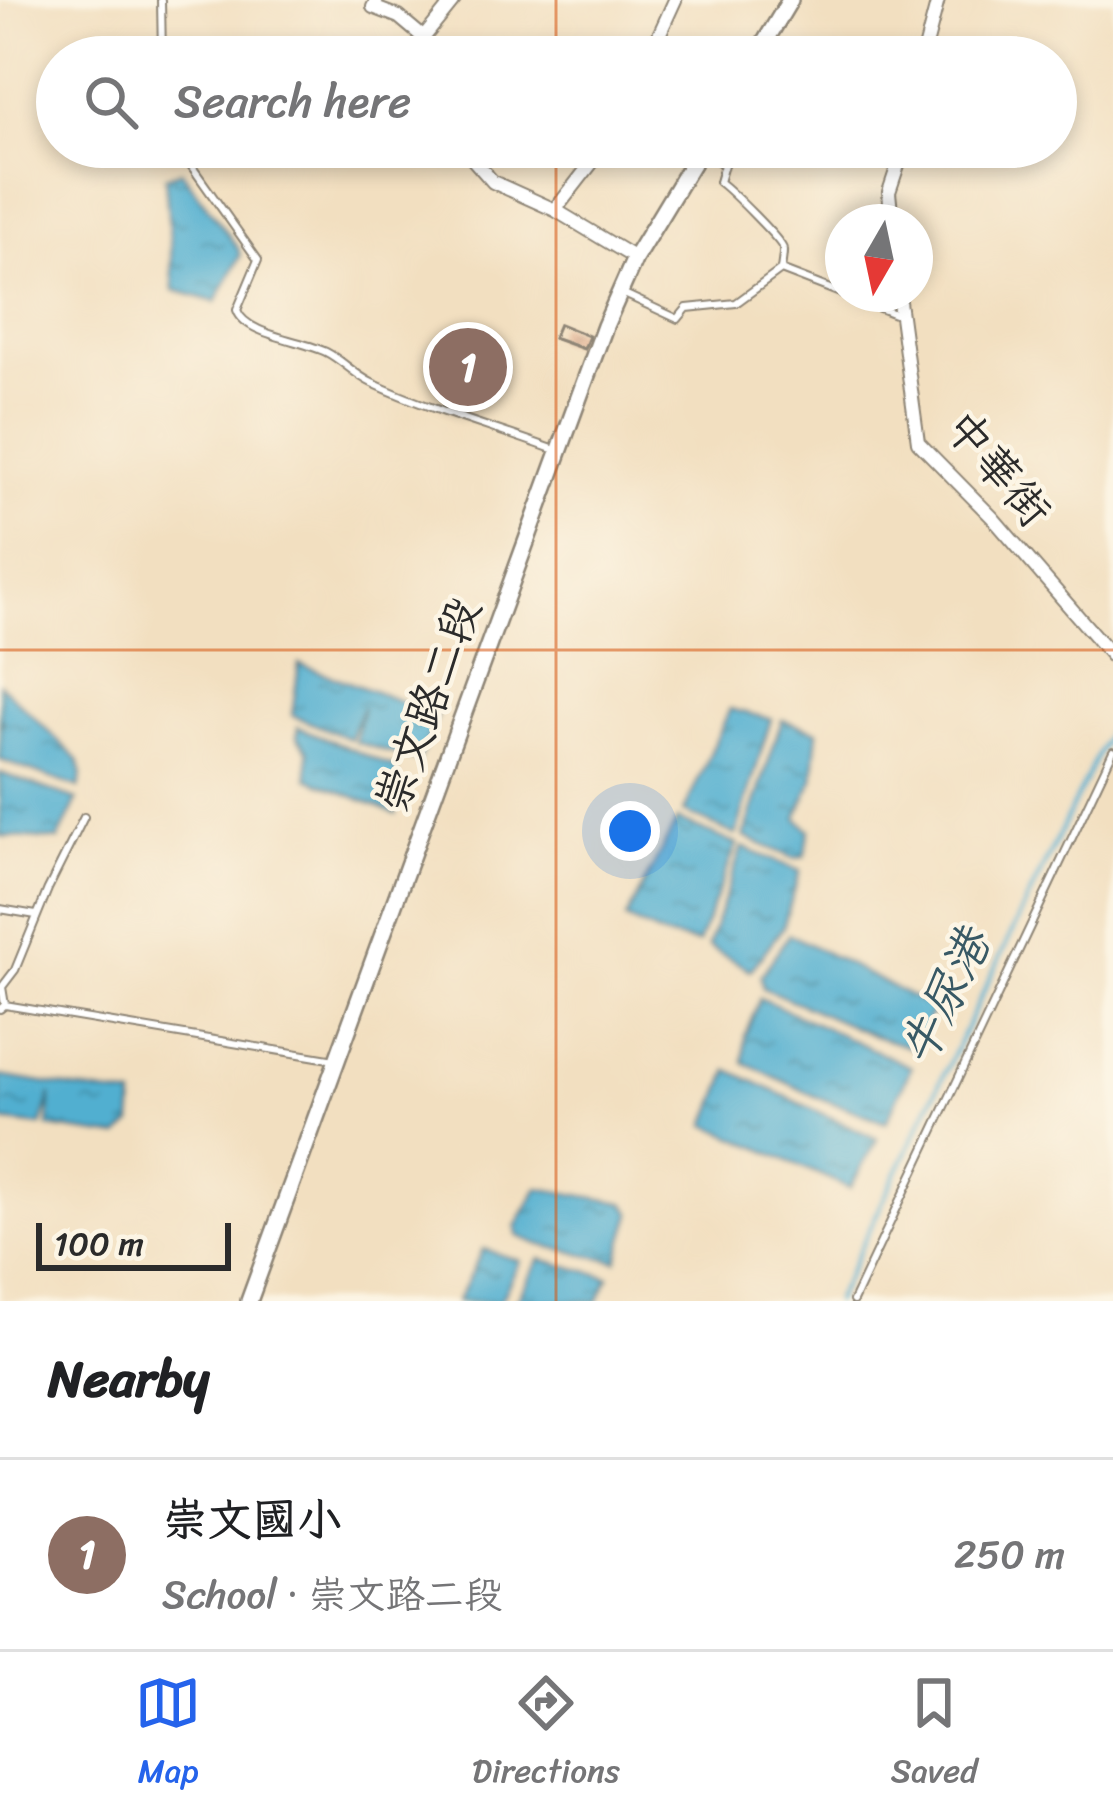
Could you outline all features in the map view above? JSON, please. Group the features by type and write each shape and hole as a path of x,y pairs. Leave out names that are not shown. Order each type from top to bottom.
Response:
{"street":[{"path":"377,0 374,7 399,17 422,36"},
{"path":"426,36 454,0"},
{"path":"659,36 675,0"},
{"path":"769,36 790,0"},
{"path":"929,36 938,0"},
{"path":"481,168 494,182 555,210 635,258"},
{"path":"555,210 588,168"},
{"name":"崇文路二段","path":"249,1301 620,292 689,168"},
{"path":"890,204 897,168"},
{"name":"中華街","path":"900,312 918,442 992,517 1113,657"}],"lane":[{"path":"161,0 162,36"},
{"path":"193,168 259,260 237,310 240,319 257,330 328,353 368,382 559,451"},
{"path":"620,292 678,319 687,308 736,302 781,270 784,250 776,236 750,216 744,200 719,182 723,168"},
{"path":"781,270 825,287"},
{"path":"890,312 900,316"},
{"path":"854,1301 1113,752"},
{"path":"84,817 15,970 2,986 2,1007 335,1060"},
{"path":"0,909 36,915"}],"water":[{"path":"181,171 238,248 240,256 216,302 174,290 165,177"},
{"path":"299,664 437,715 419,761 355,742 363,706 350,739 292,715"},
{"path":"0,684 78,760 79,788 0,760 0,728 5,719 0,724"},
{"path":"730,709 771,719 736,835 684,812"},
{"path":"782,720 818,731 813,780 797,818 810,830 804,857 794,858 744,837"},
{"path":"298,727 396,768 396,814 308,778 308,751 297,737"},
{"path":"0,773 77,800 58,840 0,836"},
{"path":"677,820 737,844 698,943 663,936 626,919"},
{"path":"742,847 800,871 783,927 751,970 708,946"},
{"path":"789,934 933,1008 916,1049 763,988 761,976"},
{"path":"760,998 911,1067 886,1122 817,1097 744,1062 745,1036"},
{"path":"729,1070 877,1139 850,1188 707,1125"},
{"path":"0,1076 134,1098 132,1124 119,1137 48,1127 51,1094 41,1126 0,1121"},
{"path":"538,1188 625,1203 632,1214 617,1261 518,1236 516,1227"},
{"path":"483,1249 520,1261 500,1301 457,1301"},
{"path":"540,1259 609,1277 598,1301 516,1301"}],"building":[{"path":"559,324 589,336 584,349 553,338"}],"waterway":[{"name":"牛尿港","path":"835,1301 1113,722"}],"place":[{"name":"崇文國小","path":"468,367"}]}
